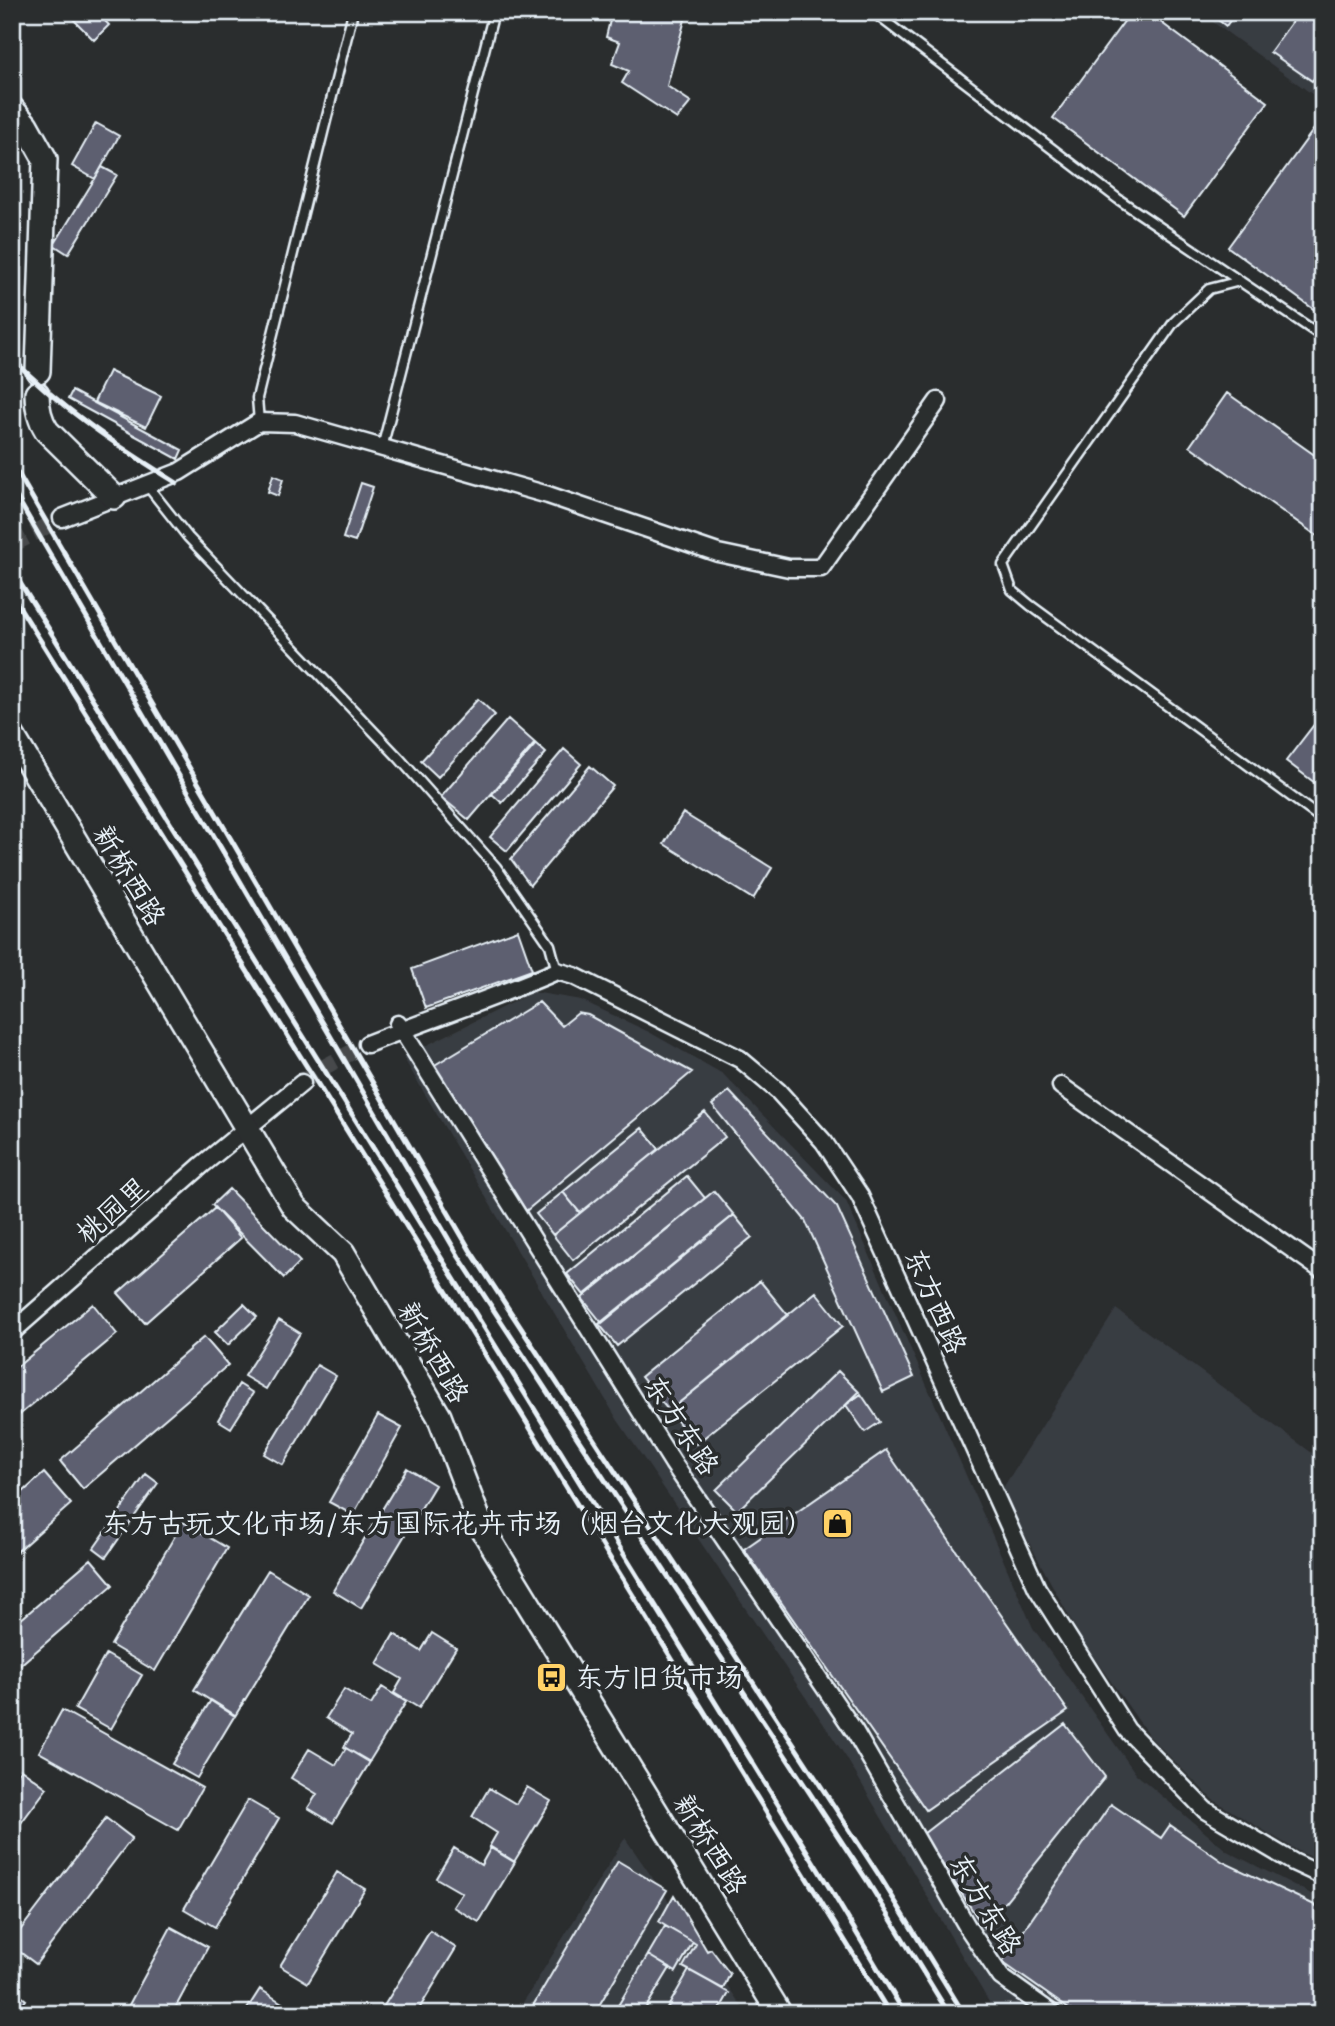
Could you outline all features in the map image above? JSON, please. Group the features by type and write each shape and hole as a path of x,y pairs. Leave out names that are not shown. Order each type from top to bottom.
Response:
{"street":[{"path":"12,109 26,125 45,159 37,409 47,431 114,497"},
{"path":"62,519 179,472 259,422 295,423 548,495 718,553 789,568 821,568 938,401"},
{"name":"新桥西路","path":"12,735 294,1207 342,1253 439,1416 482,1528 780,2014"},
{"path":"367,1045 400,1027 502,994 557,971"},
{"name":"东方西路","path":"557,971 574,976 740,1059 778,1091 824,1142 860,1196 1037,1588 1126,1730 1205,1810 1293,1862 1323,1876"},
{"name":"东方东路","path":"400,1027 673,1463 855,1732 968,1928 994,1968 1001,1978 1053,2014"},
{"path":"246,1128 302,1083"},
{"path":"1060,1086 1323,1271"},
{"name":"桃园里","path":"12,1332 246,1128"}],"lane":[{"path":"259,422 257,398 353,12"},
{"path":"382,448 494,12"},
{"path":"873,12 1118,199 1323,337"},
{"path":"1240,281 1209,289 1174,322 1003,565 1012,590 1030,605 1323,820"},
{"path":"146,484 188,537 399,758 496,867 550,945 557,971"}],"shaded area":[{"path":"1199,12 1323,12 1323,102"},
{"name":"东方古玩文化市场/东方国际花卉市场（烟台文化大观园）","path":"533,992 581,1000 649,1032 723,1074 846,1201 1033,1628 1136,1774 1227,1851 1323,1900 1323,2014 996,2014 846,1757 617,1419 403,1057"},
{"path":"1116,1309 1323,1461 1323,1862 1298,1851 1213,1800 1150,1737 1083,1642 1001,1491"},
{"path":"625,1838 747,2014 516,2014"}],"building":[{"path":"66,12 96,12 109,25 94,40"},
{"path":"612,12 687,12 667,86 691,102 677,119 622,83 629,71 612,64 620,42 606,37"},
{"path":"1131,12 1147,12 1268,102 1184,216 1053,118"},
{"path":"1208,12 1236,12 1226,26"},
{"path":"1299,12 1323,12 1323,66 1312,81 1270,52"},
{"path":"96,123 119,136 95,179 72,166"},
{"path":"1317,125 1323,130 1323,316 1228,247"},
{"path":"102,167 117,175 68,254 54,245"},
{"path":"109,371 161,396 146,427 94,402"},
{"path":"72,391 182,450 178,459 68,399"},
{"path":"1227,393 1323,461 1323,540 1190,446"},
{"path":"273,475 283,479 278,496 268,492"},
{"path":"361,483 373,487 355,542 343,538"},
{"path":"478,699 495,715 438,777 421,761"},
{"path":"1323,713 1323,789 1286,761"},
{"path":"508,719 535,743 469,820 441,797"},
{"path":"536,744 546,753 502,803 492,794"},
{"path":"564,749 581,764 507,851 490,837"},
{"path":"590,766 613,786 530,885 511,859"},
{"path":"683,813 772,868 753,899 664,844"},
{"path":"518,930 532,970 426,1008 412,969"},
{"path":"539,1002 562,1026 578,1013 588,1015 692,1072 526,1211 433,1066"},
{"path":"729,1091 837,1207 914,1377 883,1392 805,1220 712,1105"},
{"path":"705,1112 725,1137 573,1260 553,1235"},
{"path":"642,1128 659,1149 580,1213 563,1192"},
{"path":"687,1176 705,1198 584,1295 567,1274"},
{"path":"229,1189 300,1262 284,1278 212,1205"},
{"path":"714,1191 734,1215 602,1323 582,1298"},
{"path":"563,1192 580,1213 553,1235 536,1214"},
{"path":"215,1208 241,1238 145,1323 118,1293"},
{"path":"734,1215 752,1237 617,1346 599,1324"},
{"path":"760,1281 788,1315 669,1411 641,1377"},
{"path":"816,1292 843,1326 696,1444 669,1411"},
{"path":"93,1304 117,1334 12,1421 12,1371"},
{"path":"244,1304 257,1317 228,1345 215,1332"},
{"path":"279,1320 300,1333 266,1389 244,1376"},
{"path":"204,1337 228,1365 83,1489 60,1461"},
{"path":"317,1365 336,1376 283,1465 264,1454"},
{"path":"838,1371 859,1392 737,1511 716,1490"},
{"path":"239,1384 253,1393 231,1428 218,1420"},
{"path":"861,1394 880,1422 865,1432 846,1405"},
{"path":"378,1415 402,1428 353,1515 329,1502"},
{"path":"886,1450 1068,1711 926,1810 744,1549"},
{"path":"407,1468 435,1485 361,1608 333,1591"},
{"path":"44,1473 71,1504 12,1556 12,1502"},
{"path":"146,1474 158,1483 106,1557 94,1548"},
{"path":"183,1522 227,1548 155,1671 111,1645"},
{"path":"91,1559 113,1585 12,1672 12,1627"},
{"path":"268,1570 309,1595 235,1716 194,1690"},
{"path":"432,1633 456,1648 419,1708 394,1693 402,1679 377,1664 394,1634 421,1651"},
{"path":"106,1654 142,1675 111,1729 75,1709"},
{"path":"382,1687 406,1702 369,1762 344,1747 352,1734 326,1718 344,1689 371,1705"},
{"path":"211,1700 235,1715 197,1778 172,1764"},
{"path":"62,1710 202,1788 178,1830 39,1752"},
{"path":"1065,1724 1105,1777 984,1928 923,1834"},
{"path":"346,1748 370,1762 333,1823 308,1808 317,1794 291,1778 309,1749 336,1765"},
{"path":"21,1769 47,1788 12,1835 12,1780"},
{"path":"527,1787 551,1801 514,1862 489,1847 497,1833 472,1817 489,1788 516,1804"},
{"path":"248,1800 279,1818 215,1927 184,1909"},
{"path":"1111,1804 1161,1838 1170,1825 1223,1862 1323,1909 1323,2014 1076,2014 1002,1962"},
{"path":"106,1818 132,1838 36,1964 12,1946 12,1941"},
{"path":"491,1847 515,1862 479,1922 453,1907 462,1893 436,1878 454,1848 481,1865"},
{"path":"618,1861 667,1890 594,2014 528,2014"},
{"path":"337,1872 365,1889 308,1983 280,1966"},
{"path":"674,1895 707,1951 711,1949 730,1974 723,1989 683,1967 696,1944 659,1922"},
{"path":"665,1926 693,1942 676,1972 648,1955"},
{"path":"171,1927 208,1947 172,2014 124,2014"},
{"path":"430,1931 456,1948 416,2014 379,2014"},
{"path":"648,1955 670,1968 642,2014 613,2014"},
{"path":"689,1970 729,1993 717,2014 664,2014"},
{"path":"12,1989 26,2000 15,2014 12,2014"},
{"path":"260,1989 290,2008 287,2014 244,2014"}],"tunnel":[{"path":"12,545 62,518"},
{"path":"302,1083 326,1066 367,1044"}],"railway":[{"path":"12,358 50,394 91,426 177,483"},
{"path":"12,463 470,1250 879,1875 964,2014"},
{"path":"12,489 459,1257 868,1882 949,2014"},
{"path":"12,570 395,1183 905,2014"},
{"path":"12,595 384,1190 890,2014"}],"place":[{"name":"东方古玩文化市场/东方国际花卉市场（烟台文化大观园）","path":"837,1523"},
{"name":"东方旧货市场","path":"552,1677"}]}
